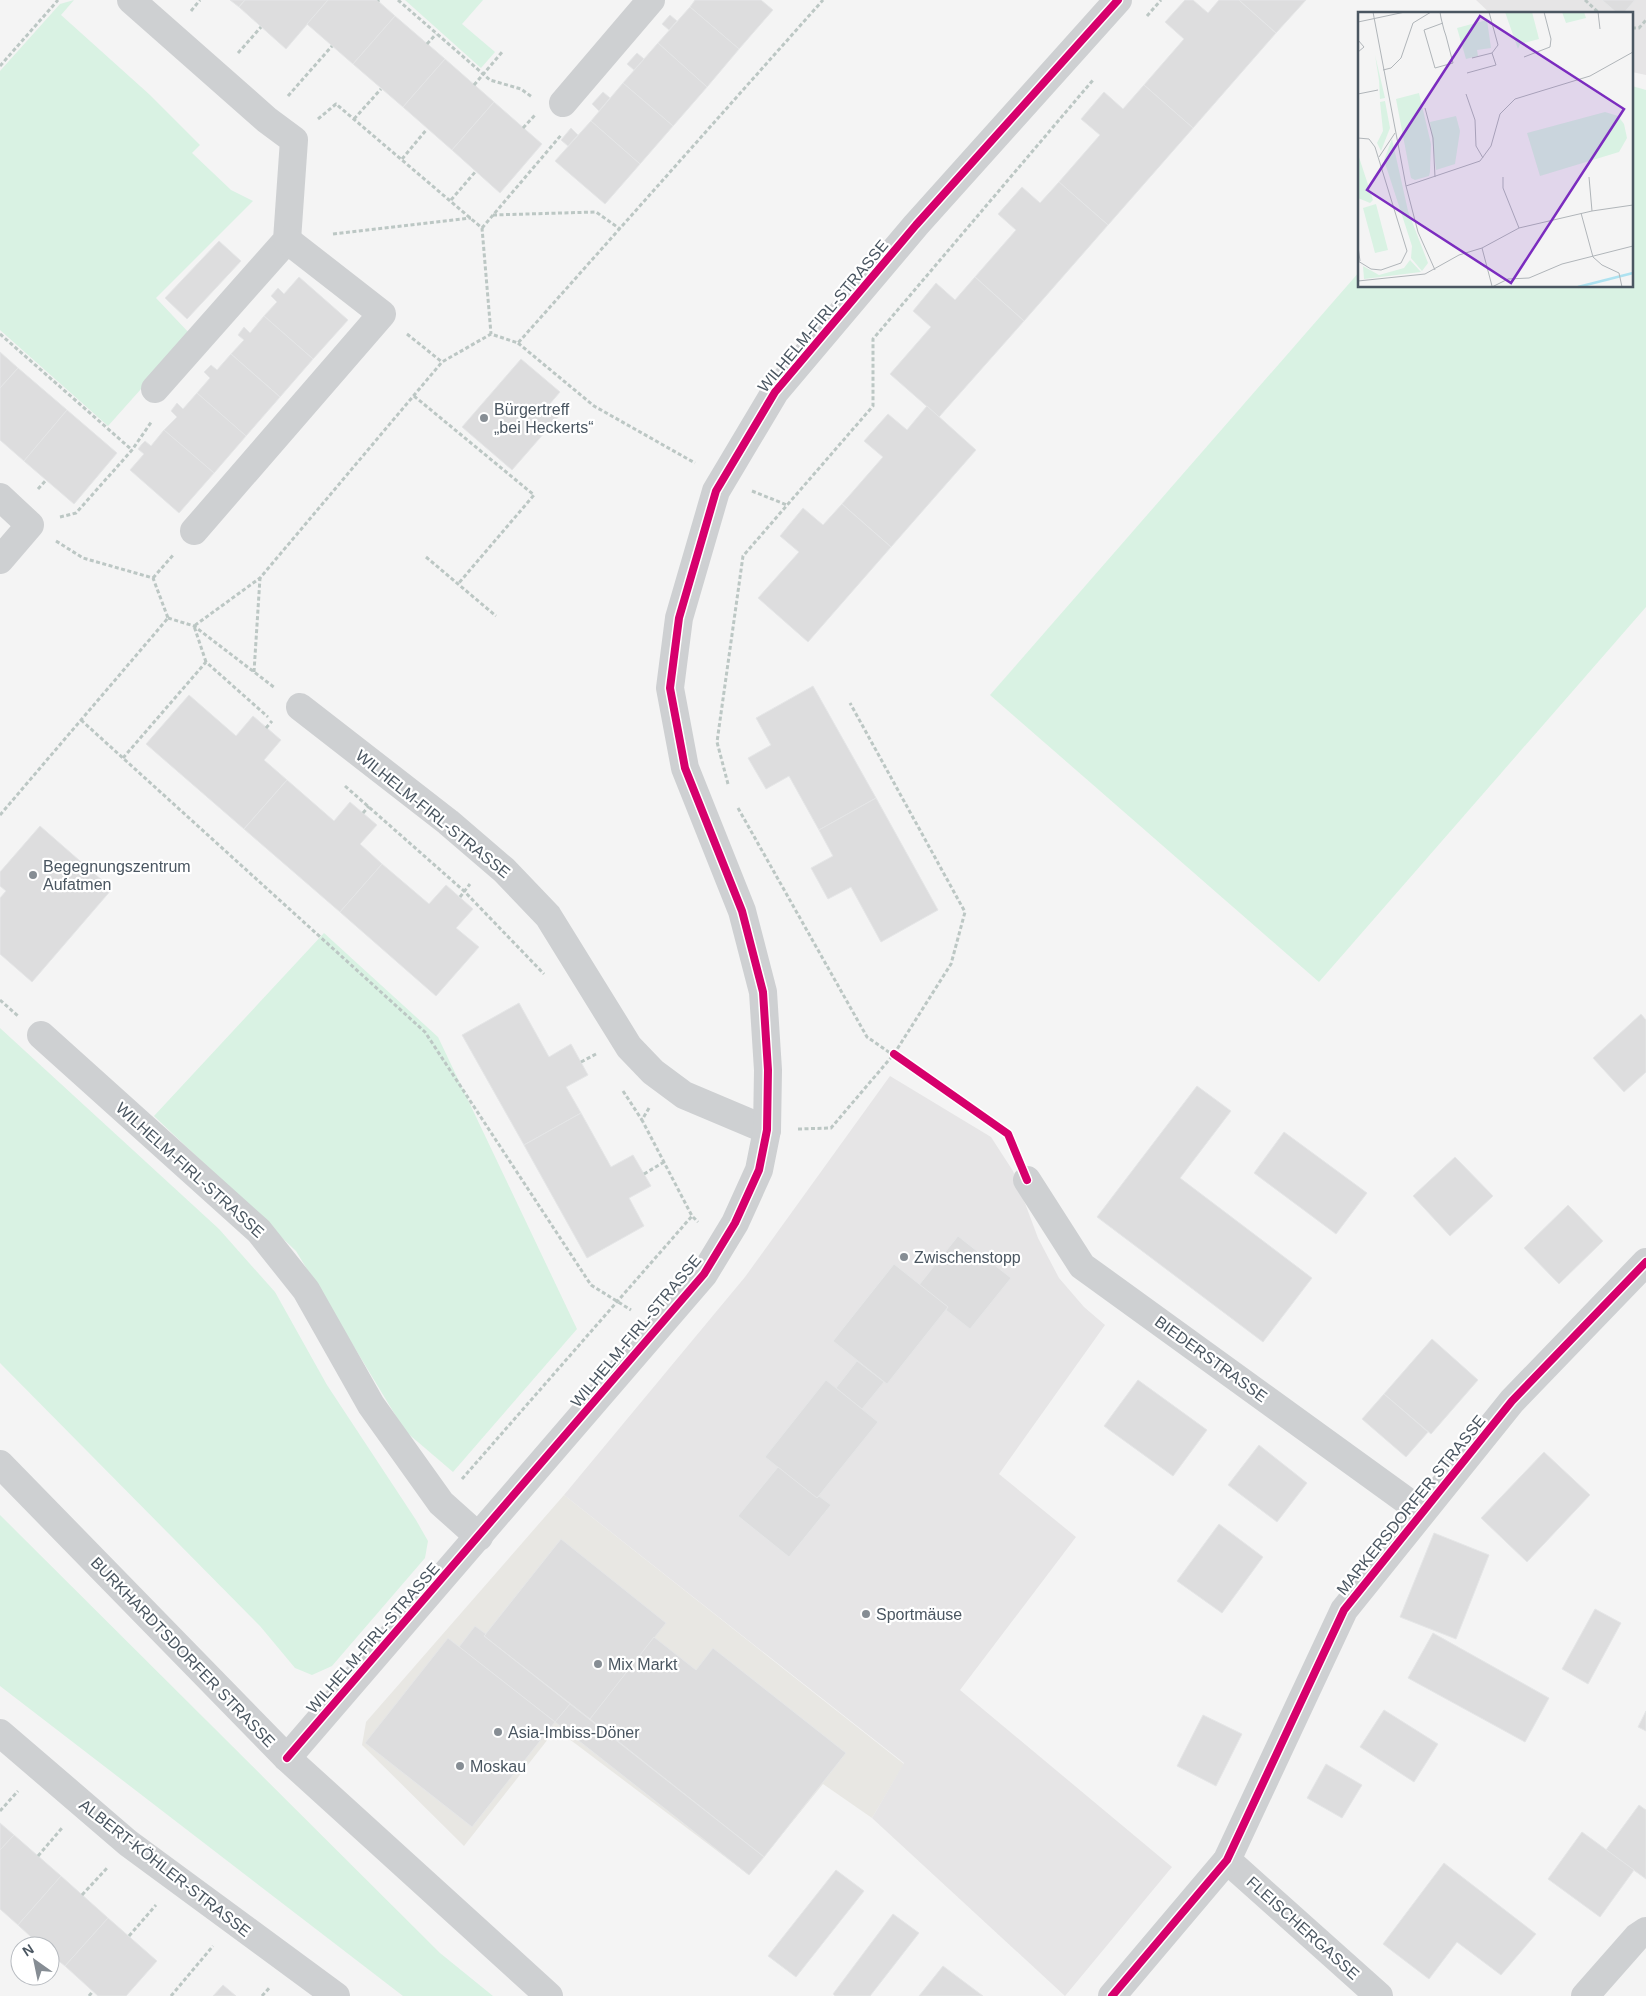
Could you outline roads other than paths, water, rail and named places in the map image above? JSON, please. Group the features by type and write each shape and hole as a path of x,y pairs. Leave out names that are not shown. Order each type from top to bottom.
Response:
{"street":[{"path":"131,0 267,120 294,140 288,240 155,389"},
{"path":"563,102 650,0"},
{"name":"WILHELM-FIRL-STRASSE","path":"287,1758 704,1274 735,1223 759,1170 768,1130 768,1070 763,992 742,911 685,768 670,688 679,618 716,491 775,392 916,225 1118,0"},
{"path":"194,531 382,314 288,240"},
{"path":"0,497 30,525 0,560"},
{"name":"WILHELM-FIRL-STRASSE","path":"300,707 448,822 504,870 548,916 629,1047 653,1072 684,1095 768,1130"},
{"name":"WILHELM-FIRL-STRASSE","path":"41,1035 260,1231 306,1290 371,1405 441,1503 479,1537"},
{"name":"BIEDERSTRASSE","path":"1027,1180 1082,1266 1422,1512"},
{"name":"MARKERSDORFER STRASSE","path":"1112,1996 1227,1860 1344,1610 1512,1401 1646,1262"},
{"name":"BURKHARDTSDORFER STRASSE","path":"0,1464 287,1758 549,1996"},
{"name":"ALBERT-KÖHLER-STRASSE","path":"0,1733 128,1843 336,1996"},
{"name":"FLEISCHERGASSE","path":"1227,1860 1379,1996"},
{"path":"1585,1996 1637,1936 1646,1931"}],"place":[{"name":"Bürgertreff „bei Heckerts“","path":"484,418"},
{"name":"Begegnungszentrum Aufatmen","path":"33,875"},
{"name":"Zwischenstopp","path":"904,1257"},
{"name":"Sportmäuse","path":"866,1614"},
{"name":"Mix Markt","path":"598,1664"},
{"name":"Asia-Imbiss-Döner","path":"498,1732"},
{"name":"Moskau","path":"460,1766"}]}
